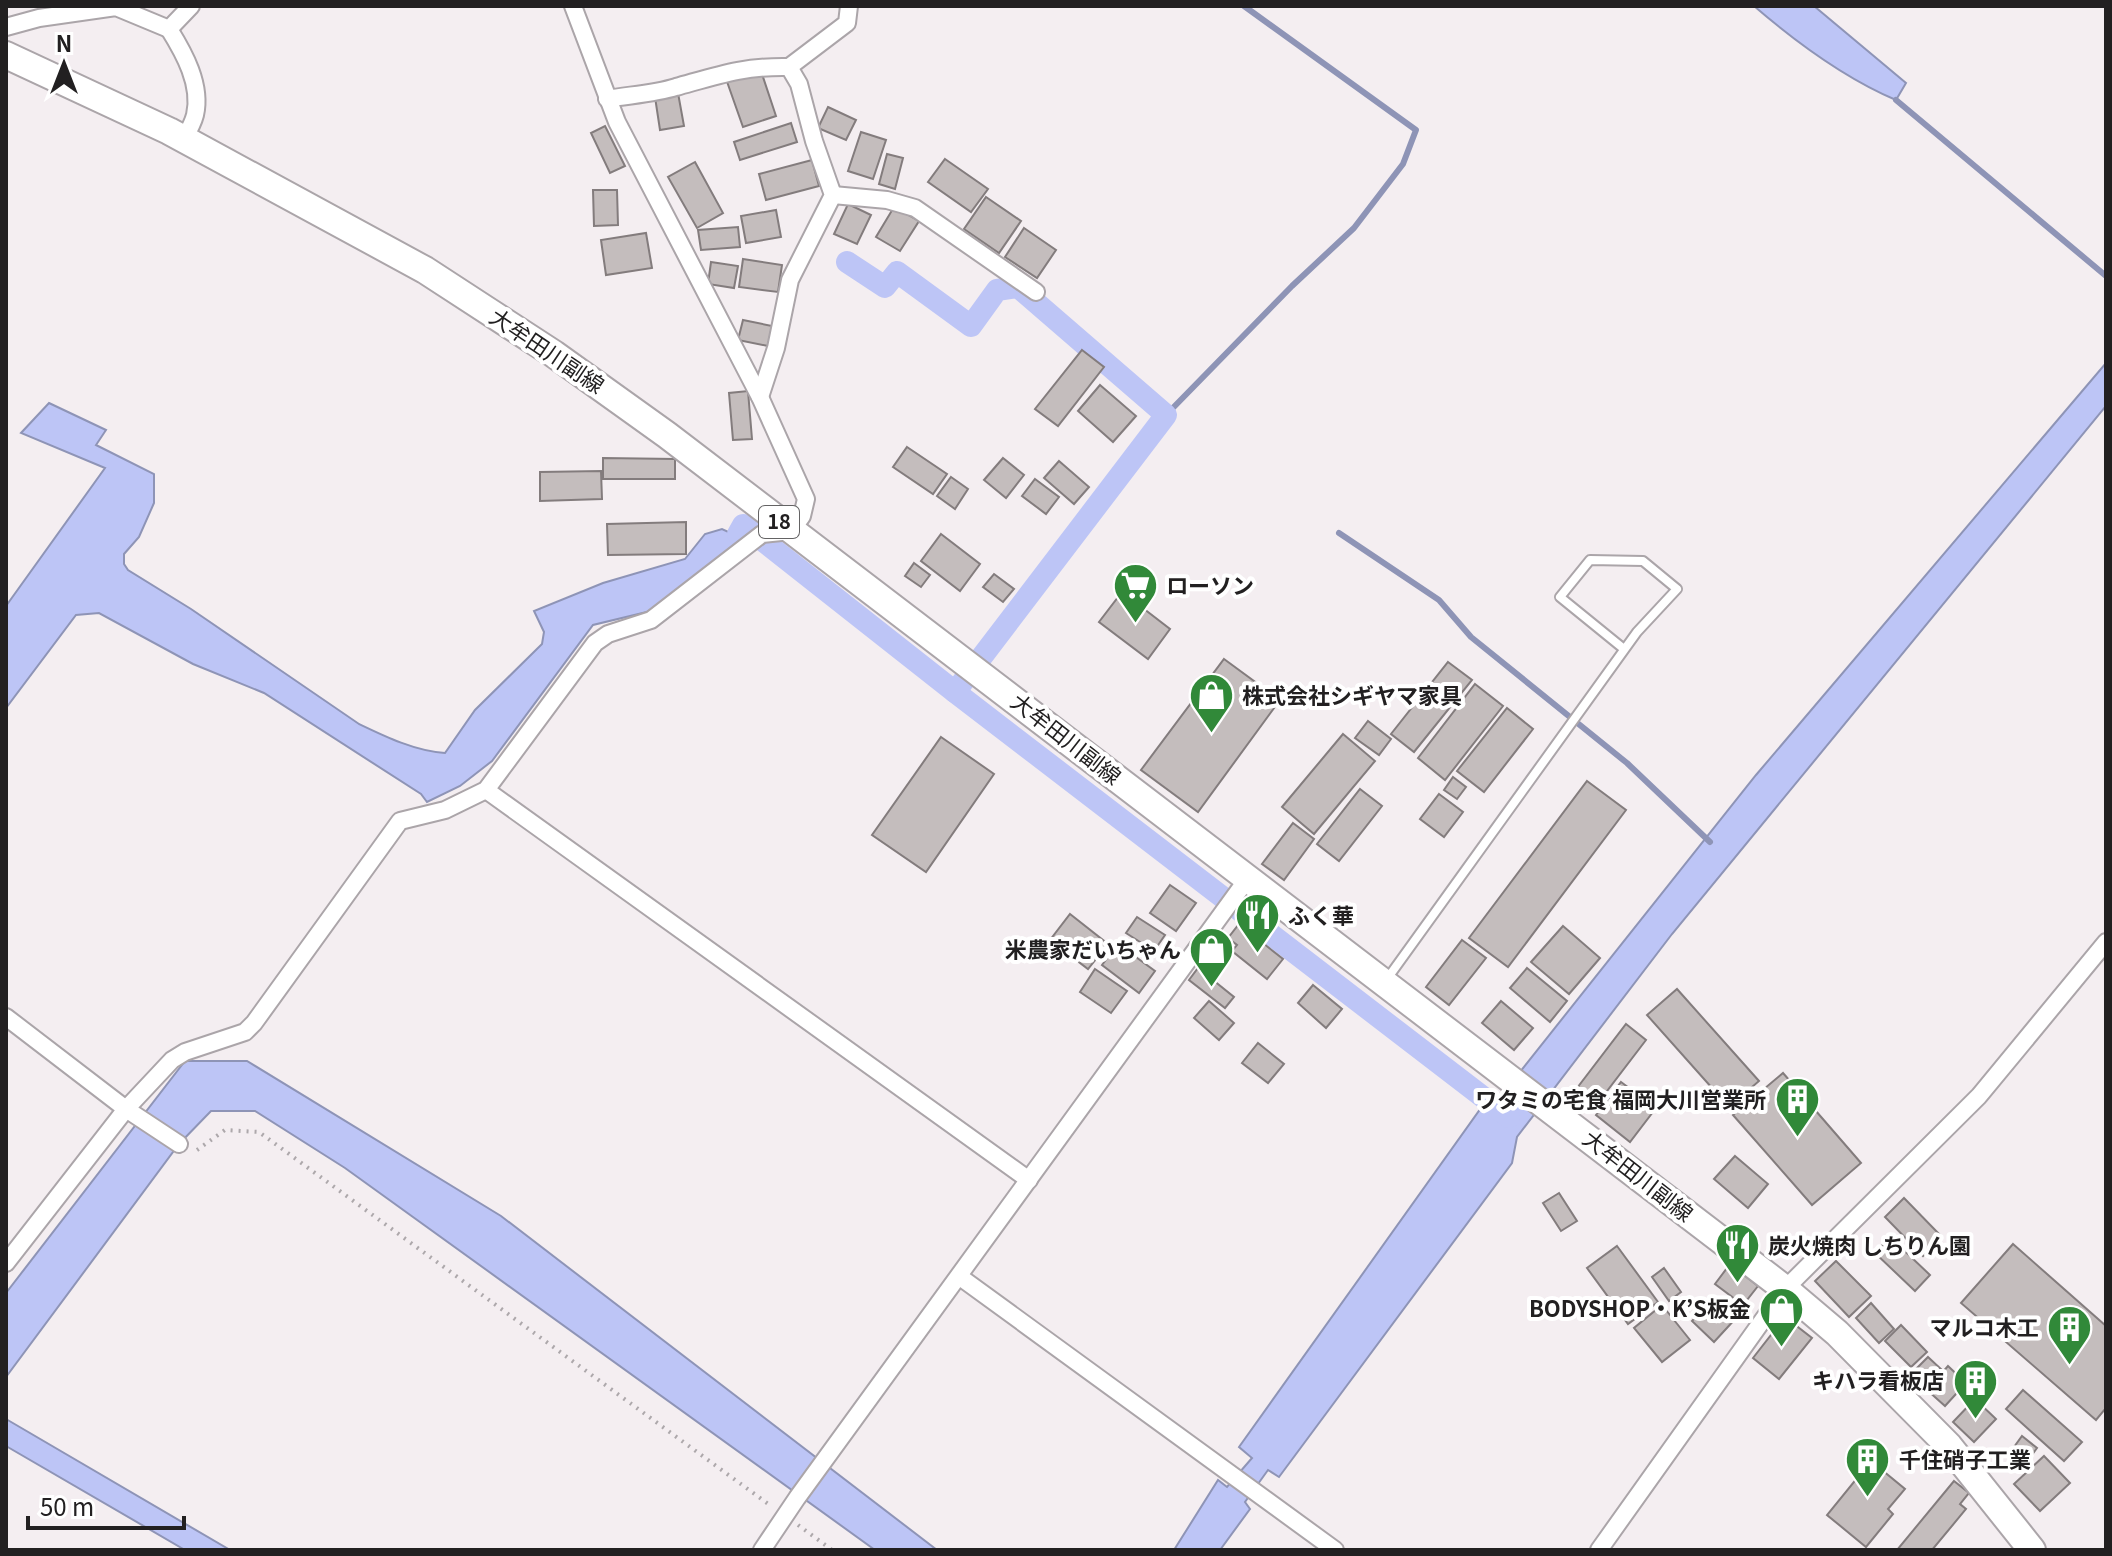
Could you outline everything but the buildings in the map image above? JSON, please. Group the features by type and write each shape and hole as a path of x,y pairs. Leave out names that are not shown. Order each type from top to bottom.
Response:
{"main road":[{"name":"大牟田川副線","path":"6,55 184,139 425,270 567,363 667,435 1785,1289 1837,1333 1949,1446 2032,1550"}],"street":[{"path":"6,27 39,18 116,6 169,29 184,53 194,84 195,114 184,139"},
{"path":"169,29 191,6"},
{"path":"6,1263 126,1109 172,1060 185,1052 245,1032 254,1023 400,821 445,810 486,790 595,643 608,634 651,620 762,534 791,531 802,516 806,499 760,397 617,122 573,6"},
{"path":"607,99 674,88 715,74 760,67 789,67 847,23 849,6"},
{"path":"760,397 776,348 790,280 833,195 799,84 789,67"},
{"path":"833,195 887,200 915,208 1036,292"},
{"path":"486,790 1029,1180"},
{"path":"762,1550 1248,878"},
{"path":"1599,1550 1785,1289 1979,1096 2106,942"},
{"path":"6,1017 126,1109 179,1144"},
{"path":"960,1277 1335,1550"}],"lane":[{"path":"1384,983 1624,649 1677,589 1643,561 1590,560 1560,597 1624,649"}],"path":[{"path":"179,1144 192,1154 225,1130 259,1132 832,1550"}],"water":[{"path":"1754,6 1814,6 1906,83 1896,100 1877,91 1822,59"},
{"path":"2106,363 2106,406 1672,934 1517,1137 1512,1163 1279,1477 1268,1470 1245,1502 1250,1509 1220,1550 1174,1550 1218,1480 1227,1487 1252,1458 1239,1447 1481,1108 1489,1100 1496,1102 1756,775"},
{"path":"49,403 106,430 96,445 154,474 154,503 139,537 124,554 124,564 128,570 191,609 359,724 401,743 434,752 445,753 475,710 542,644 544,632 534,611 603,583 685,559 705,534 722,529 746,540 655,610 593,625 492,761 460,786 427,802 421,794 264,693 193,664 99,613 76,615 6,708 6,606 105,468 21,433"},
{"path":"185,1061 247,1061 501,1216 937,1550 875,1550 345,1168 255,1111 211,1111 179,1144 6,1377 6,1293"},
{"path":"6,1419 230,1550 185,1550 6,1446"}],"waterway":[{"path":"1166,415 1292,286 1354,228 1403,164 1416,130 1244,6"},
{"path":"1896,100 2106,276"},
{"path":"847,262 885,287 897,272 971,326 997,290 1018,287 1166,415 955,692"},
{"path":"738,534 743,525 955,692 1509,1117"},
{"path":"1339,533 1439,600 1471,637 1627,763 1710,842"}],"place":[{"name":"ローソン","path":"1135,625"},
{"name":"株式会社シギヤマ家具","path":"1211,735"},
{"name":"ふく華","path":"1257,955"},
{"name":"米農家だいちゃん","path":"1212,989"},
{"name":"ワタミの宅食 福岡大川営業所","path":"1797,1139"},
{"name":"炭火焼肉 しちりん園","path":"1737,1285"},
{"name":"BODYSHOP・K’S板金","path":"1782,1348"},
{"name":"マルコ木工","path":"2070,1367"},
{"name":"キハラ看板店","path":"1975,1420"},
{"name":"千住硝子工業","path":"1868,1499"}]}
